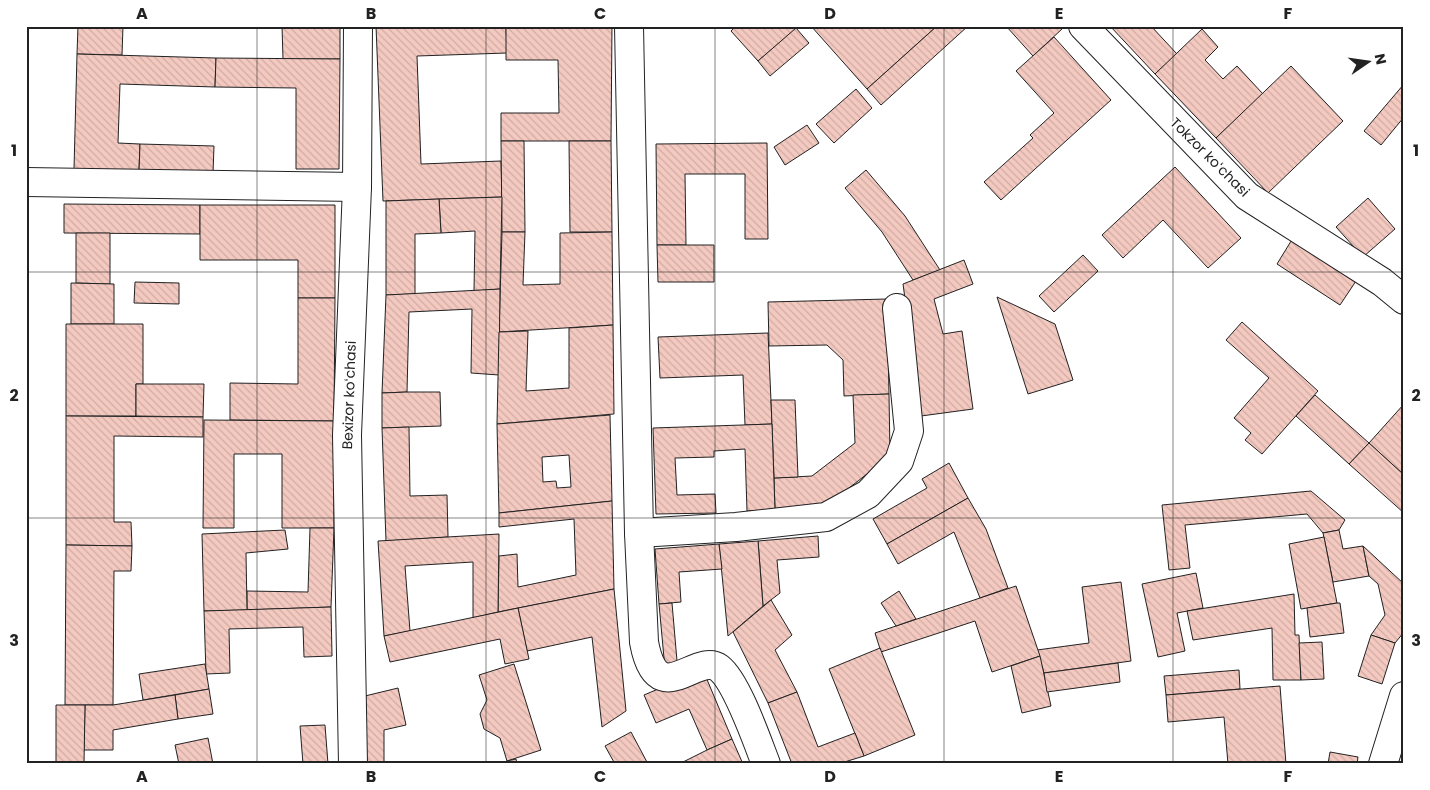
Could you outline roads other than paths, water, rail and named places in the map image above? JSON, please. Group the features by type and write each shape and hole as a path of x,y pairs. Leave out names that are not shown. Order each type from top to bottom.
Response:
{"street":[{"name":"Bexizor koʻchasi","path":"353,764 347,435 357,187 358,26"},
{"path":"629,26 639,533 644,642 650,662 660,675 668,678 683,675 706,666 717,666 731,681 766,764"},
{"name":"Tokzor koʻchasi","path":"1083,26 1247,196 1382,282 1404,300"},
{"path":"26,182 357,187"},
{"path":"639,533 736,527 826,517 868,494 899,461 908,431 897,308"},
{"path":"1383,764 1404,696"}]}
